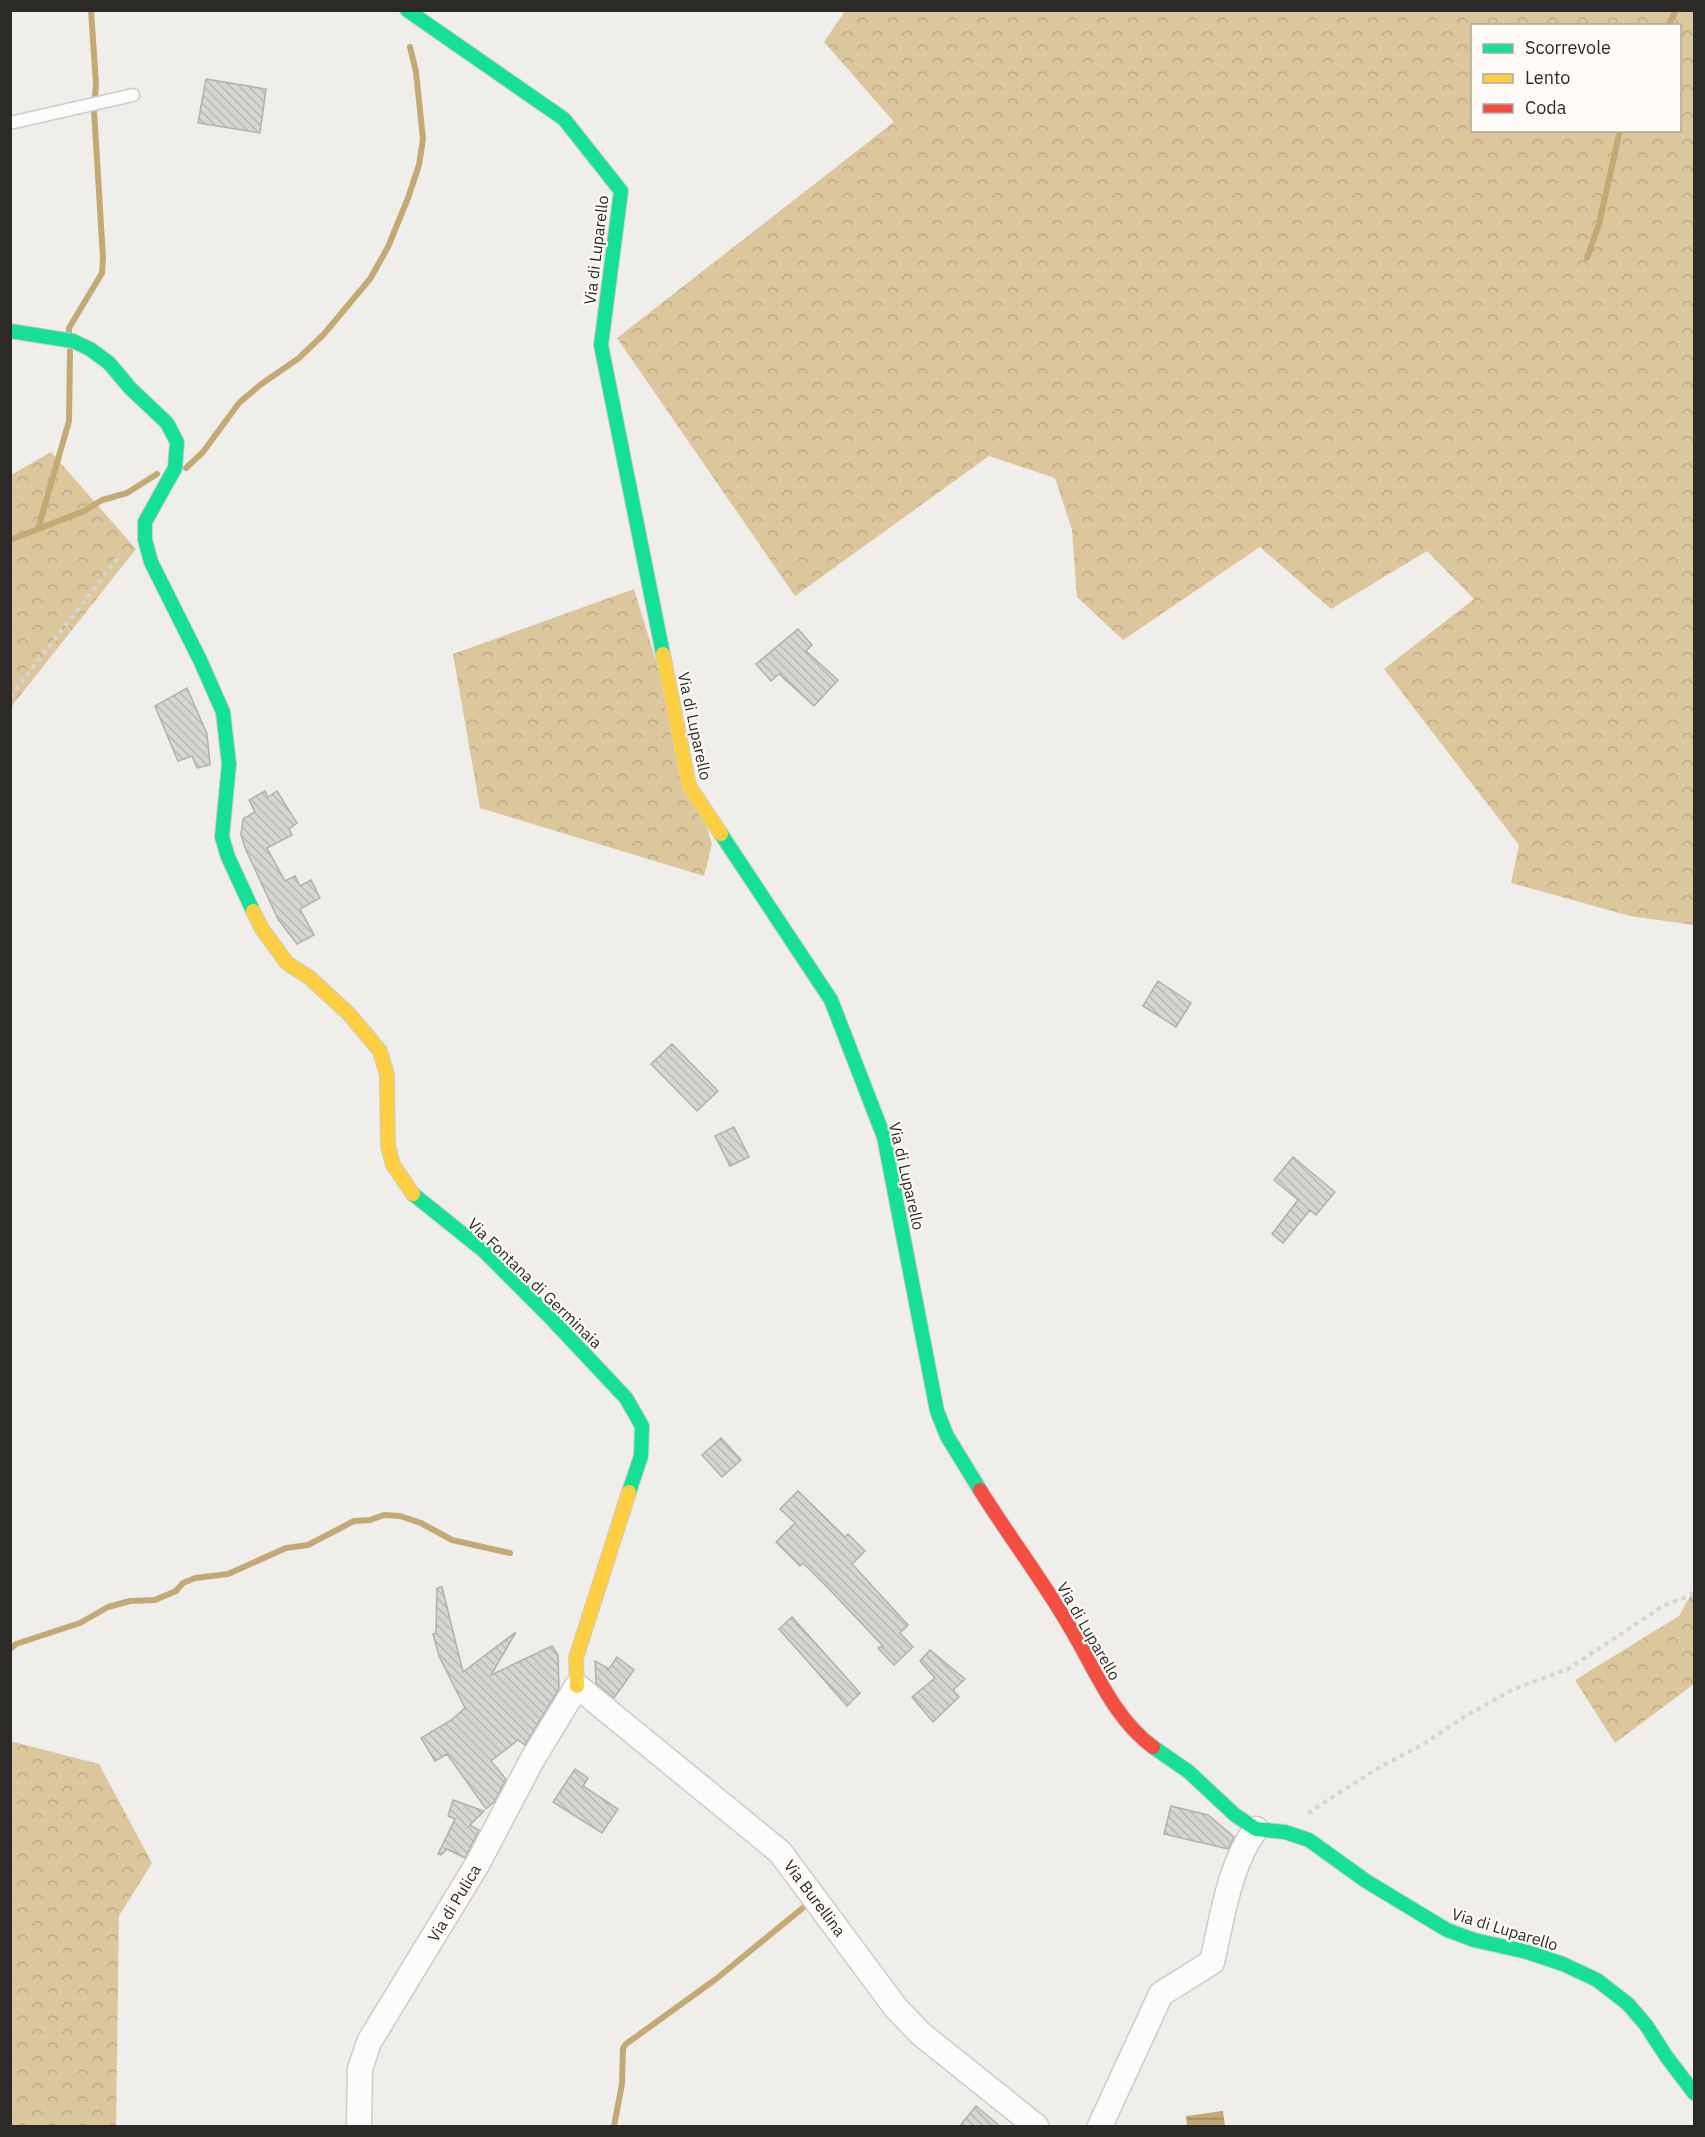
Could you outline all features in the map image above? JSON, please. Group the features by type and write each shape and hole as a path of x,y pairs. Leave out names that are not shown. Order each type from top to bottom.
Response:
{"street":[{"name":"Via di Luparello","path":"407,10 564,119 621,191 601,345 689,786 831,1000 884,1137 937,1411 946,1436 999,1521 1062,1614 1112,1703 1141,1738 1189,1772 1235,1815 1256,1829 1285,1832 1309,1840 1366,1881 1447,1930 1474,1940 1527,1952 1563,1964 1597,1980 1628,2004 1695,2093"},
{"name":"Via Fontana di Germinaia","path":"10,332 73,341 90,349 109,363 130,388 167,423 177,442 175,468 145,522 145,540 151,562 223,712 229,764 222,837 232,867 261,928 287,963 310,978 349,1014 380,1051 387,1075 388,1146 393,1165 412,1193 484,1251 548,1315 626,1398 642,1426 641,1456 576,1658 577,1686"},
{"name":"Via di Pulica","path":"359,2127 360,2069 369,2042 478,1863 532,1760 577,1686"},
{"name":"Via Burellina","path":"577,1686 780,1852 896,2008 921,2034 1036,2127"},
{"path":"1100,2127 1161,1994 1212,1962 1233,1874 1247,1840 1256,1829"}],"lane":[{"path":"10,123 134,95"}],"path":[{"path":"10,697 124,550"},
{"path":"1305,1814 1378,1768 1422,1745 1467,1715 1514,1689 1568,1669 1663,1606 1691,1595 1695,1589"}],"green space":[{"path":"845,11 1694,11 1694,925 1630,916 1511,883 1519,845 1384,669 1474,599 1427,551 1331,609 1260,547 1123,640 1077,597 1072,530 1055,478 989,456 795,596 617,338 894,122 824,42"},
{"path":"51,452 136,549 11,707 11,475"},
{"path":"634,589 712,844 704,876 480,808 453,654"},
{"path":"1694,1589 1694,1684 1615,1743 1575,1680 1679,1616"},
{"path":"10,1741 99,1764 152,1863 119,1916 116,2126 11,2126"}],"shaded area":[{"path":"1223,2111 1225,2126 1187,2126 1186,2116"}],"building":[{"path":"206,79 266,89 260,133 198,123"},
{"path":"798,629 812,645 806,651 838,680 814,706 779,674 771,681 756,664"},
{"path":"187,688 207,734 210,765 197,768 192,756 178,761 155,706"},
{"path":"265,791 268,797 277,791 297,823 289,829 292,835 267,848 285,881 295,876 300,886 311,880 320,898 300,909 314,935 297,944 278,919 241,835 243,819 255,812 249,800"},
{"path":"1158,981 1191,1003 1176,1027 1143,1006"},
{"path":"672,1044 718,1091 697,1111 651,1064"},
{"path":"734,1127 749,1157 730,1166 715,1136"},
{"path":"1293,1157 1335,1192 1316,1215 1310,1210 1283,1243 1272,1234 1298,1200 1274,1180"},
{"path":"721,1438 741,1460 722,1477 702,1455"},
{"path":"798,1491 845,1537 848,1534 865,1551 852,1564 908,1625 900,1633 913,1647 894,1665 878,1648 883,1646 828,1588 803,1563 800,1566 776,1542 795,1523 780,1509"},
{"path":"442,1587 463,1672 516,1632 491,1675 552,1646 558,1655 559,1689 525,1745 518,1740 491,1761 506,1779 495,1801 486,1809 447,1754 435,1761 421,1738 450,1721 465,1708 439,1656 433,1634 436,1633 437,1588"},
{"path":"792,1617 860,1693 847,1706 779,1629"},
{"path":"930,1650 965,1679 953,1690 959,1697 933,1722 912,1697 935,1678 920,1661"},
{"path":"617,1657 634,1670 614,1698 596,1683 595,1661 609,1669"},
{"path":"575,1769 588,1778 583,1786 618,1809 602,1833 553,1802"},
{"path":"453,1800 484,1811 470,1825 479,1830 465,1858 447,1849 441,1855 438,1854 455,1819 448,1816"},
{"path":"1171,1806 1208,1815 1234,1837 1228,1849 1164,1834"},
{"path":"976,2106 1001,2127 959,2127"}],"waterway":[{"path":"69,332 69,328 102,273 94,110 96,84 91,10"},
{"path":"1669,24 1676,10"},
{"path":"186,468 203,452 239,403 260,385 299,358 324,334 370,279 388,247 419,165 423,139 416,72 410,47"},
{"path":"1587,258 1599,224 1620,132"},
{"path":"38,529 69,421 70,351"},
{"path":"10,540 84,511 102,500 127,493 157,474"},
{"path":"10,1649 16,1644 80,1623 108,1607 130,1601 155,1600 176,1591 183,1583 195,1578 228,1574 286,1548 308,1545 354,1521 370,1520 384,1515 400,1516 421,1523 452,1540 510,1553"},
{"path":"614,2126 622,2084 623,2048 626,2044 716,1979 804,1907"}],"traffic: fast":[{"path":"407,10 564,119 621,191 601,345 663,654"},
{"path":"10,331 73,341 90,349 109,363 130,388 167,423 177,442 175,468 145,522 145,540 151,562 223,712 229,764 222,837 228,857 253,911"},
{"path":"721,834 831,1000 884,1137 937,1411 947,1436 980,1490"},
{"path":"413,1194 484,1251 626,1398 642,1426 641,1456 629,1492"},
{"path":"1153,1747 1189,1772 1235,1815 1256,1829 1285,1832 1309,1840 1366,1881 1447,1930 1474,1940 1527,1952 1563,1964 1597,1980 1628,2004 1646,2025 1694,2093"}],"traffic: slow":[{"path":"663,654 689,786 721,834"},
{"path":"253,911 262,929 287,963 310,978 349,1014 380,1051 387,1075 388,1146 393,1165 413,1194"},
{"path":"577,1686 576,1658 629,1492"}],"traffic: jam":[{"path":"980,1490 1058,1607 1115,1706 1126,1721 1153,1747"}]}
